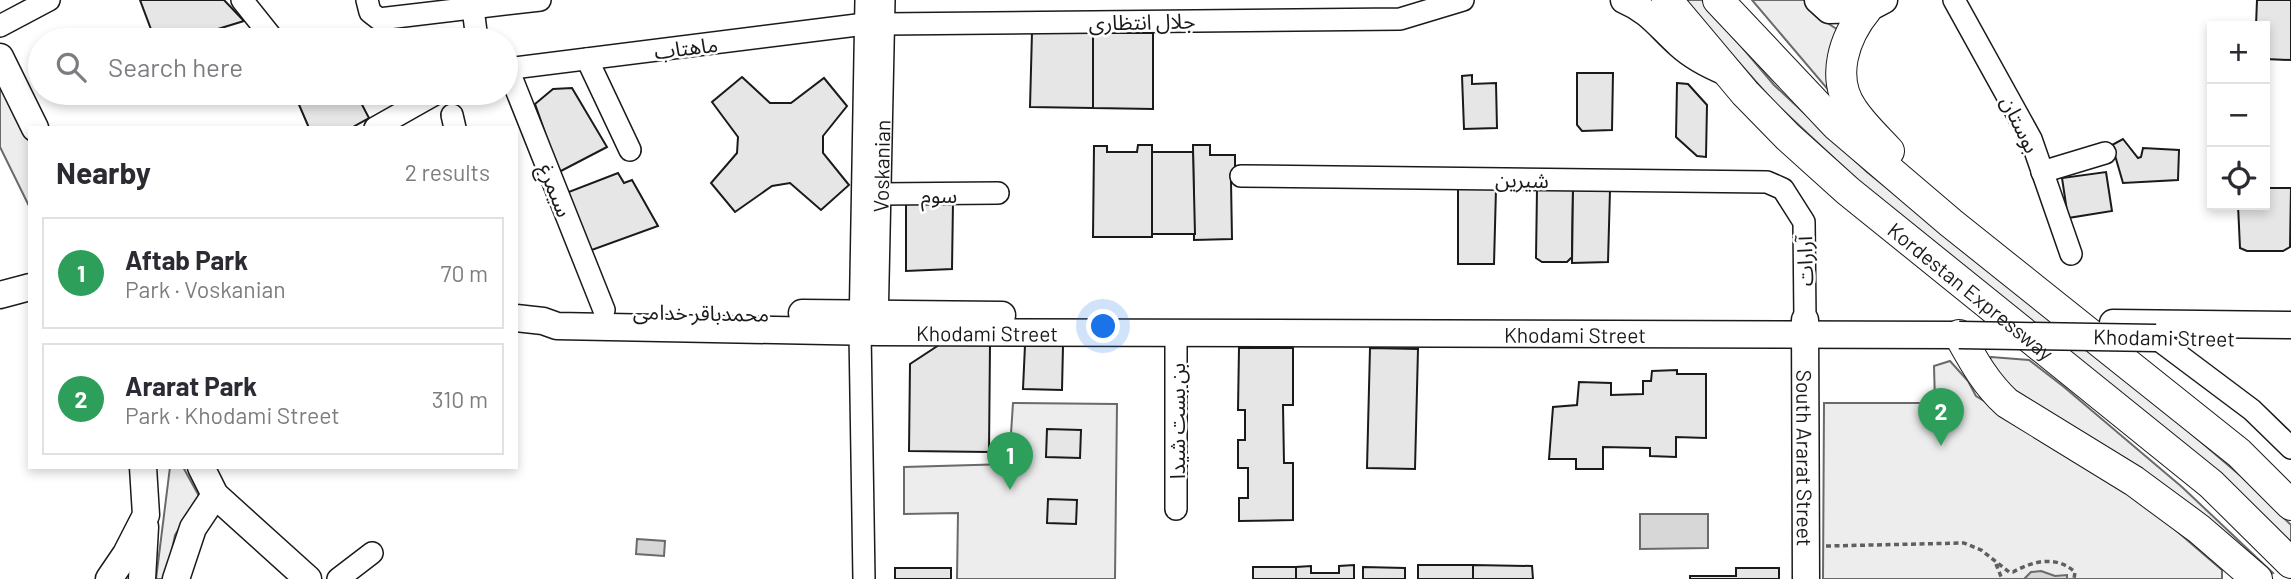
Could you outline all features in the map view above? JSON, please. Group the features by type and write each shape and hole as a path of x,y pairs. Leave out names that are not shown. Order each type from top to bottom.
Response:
{"highway":[{"name":"Kordestan Expressway","path":"1667,0 1726,72 1788,136 1848,191 2211,485 2291,563"},
{"name":"Kordestan Expressway","path":"1718,0 1836,125 1951,223 2239,453 2291,505"},
{"path":"1875,5 1856,22 1844,49 1841,65 1845,93 1852,108 1951,223"},
{"path":"1972,328 1975,365 1991,388 2007,403 2134,481 2199,529 2257,579"}],"main road":[{"path":"1624,0 1644,10 1701,61 1726,72"},
{"path":"1818,0 1829,10 1875,5"},
{"path":"0,57 34,126"},
{"path":"0,295 28,287"},
{"name":"محمدباقر خدامی","path":"543,321 560,312 604,310 787,322"},
{"name":"محمدباقر خدامی","path":"518,318 543,321 557,326 869,323"},
{"name":"Khodami Street","path":"869,323 1805,328 1972,328 2113,323 2291,325"},
{"name":"Khodami Street","path":"1090,324 1176,333 1805,328"},
{"name":"South Ararat Street","path":"1805,328 1806,579"},
{"name":"Khodami Street","path":"1972,328 2156,338 2291,338"},
{"path":"142,579 146,515 144,469"},
{"path":"109,579 126,554 146,515 154,490 157,469"},
{"path":"202,469 215,495 309,579"},
{"path":"176,579 193,528 215,495"}],"street":[{"path":"0,26 48,0"},
{"path":"242,0 264,28"},
{"path":"367,0 370,12 379,19 473,4 540,0"},
{"path":"866,0 874,24 869,323"},
{"name":"Voskanian","path":"864,579 869,323 880,194 874,24 884,0"},
{"name":"جلال انتظاری","path":"874,24 1400,19 1463,0"},
{"name":"بوستان","path":"1954,0 2031,139 2071,254"},
{"path":"473,4 476,28"},
{"name":"ماهتاب","path":"518,68 874,24"},
{"path":"587,59 630,149"},
{"name":"سیمرغ","path":"518,96 604,310"},
{"path":"379,126 416,105"},
{"path":"2042,172 2105,153"},
{"name":"شیرین","path":"1241,176 1767,182 1783,189 1794,204"},
{"name":"سوم","path":"880,194 998,193"},
{"name":"آرارات","path":"1794,204 1804,222 1805,328"},
{"name":"بن بست شیدا","path":"1176,333 1176,509"},
{"path":"2156,338 2252,410 2291,448"},
{"path":"338,579 372,553"}],"path":[{"path":"1806,547 1964,543 1981,550 2013,572 2039,561 2059,563 2075,572 2074,579"},
{"path":"1996,562 2002,579"}],"shaded area":[{"path":"1684,0 1702,0 1774,85 1867,172 2128,380 2242,477 2291,525 2291,544 1882,203 1773,101"},
{"path":"1752,0 1804,0 1823,20 1838,30 1830,92"},
{"path":"0,78 28,135 28,204 0,147"},
{"path":"1991,357 2029,360 2182,487 2273,573 2265,577 1984,370"},
{"path":"1950,361 1968,381 1976,396 2122,484 2222,570 2222,579 1823,579 1824,403 1935,403 1934,366"},
{"path":"1013,403 1117,404 1115,579 957,579 958,513 904,514 904,467 1009,464"},
{"path":"170,469 184,469 199,496 175,535 166,579 156,579"},
{"path":"1640,514 1708,514 1708,548 1640,549"},
{"path":"637,539 665,541 664,556 636,554"},
{"path":"2041,571 2055,576 2067,575 2067,579 2024,579 2031,572"}],"building":[{"path":"140,0 224,0 244,21 221,28 150,28"},
{"path":"2257,0 2291,0 2291,60 2270,59 2270,21 2256,21"},
{"path":"1032,32 1093,33 1093,108 1030,107"},
{"path":"1093,33 1153,33 1153,109 1093,108"},
{"path":"1577,73 1613,73 1612,130 1582,131 1577,125"},
{"path":"1472,75 1472,84 1496,83 1497,128 1464,129 1462,76"},
{"path":"742,77 770,103 791,103 824,78 847,106 823,136 823,153 849,185 821,210 790,183 772,186 735,212 711,183 737,153 738,137 712,102"},
{"path":"1677,83 1688,84 1707,105 1706,157 1697,156 1676,137"},
{"path":"572,88 607,147 559,172 535,104 553,89"},
{"path":"299,105 362,105 369,118 355,126 308,126"},
{"path":"2123,139 2138,158 2141,157 2143,148 2179,150 2178,180 2123,183 2112,145"},
{"path":"1138,145 1152,145 1152,237 1093,237 1094,146 1107,146 1107,152 1137,152"},
{"path":"1193,145 1210,145 1210,155 1235,155 1235,182 1231,181 1232,239 1194,240"},
{"path":"1152,152 1193,152 1195,234 1152,234"},
{"path":"2106,172 2112,211 2068,218 2062,178"},
{"path":"618,173 624,183 632,180 658,226 589,251 566,193"},
{"path":"2270,188 2291,188 2290,247 2283,251 2247,251 2240,248 2238,210 2270,210"},
{"path":"1458,189 1496,189 1494,264 1458,264"},
{"path":"1537,189 1573,189 1572,257 1567,262 1542,262 1536,258"},
{"path":"1573,189 1610,190 1608,262 1572,263"},
{"path":"906,202 953,202 952,269 906,271"},
{"path":"939,345 990,345 989,452 909,451 910,364"},
{"path":"1025,345 1063,346 1062,390 1023,389"},
{"path":"1239,348 1293,348 1293,405 1283,405 1284,463 1293,463 1293,520 1239,521 1239,498 1248,498 1248,468 1238,468 1238,440 1245,440 1245,410 1238,410"},
{"path":"1370,348 1418,349 1415,469 1367,468"},
{"path":"1677,370 1677,374 1706,374 1706,438 1676,437 1676,457 1650,456 1650,448 1603,447 1603,469 1576,469 1576,459 1549,459 1553,407 1577,405 1579,382 1611,383 1611,395 1643,394 1643,381 1651,381 1652,371"},
{"path":"1047,429 1081,430 1080,458 1046,457"},
{"path":"1048,499 1077,500 1076,524 1047,523"},
{"path":"1354,565 1354,579 1296,579 1296,567 1311,566 1311,573 1339,573 1339,566"},
{"path":"1418,565 1473,565 1473,579 1418,579"},
{"path":"1473,565 1532,566 1533,579 1473,579"},
{"path":"1253,567 1296,567 1296,579 1253,579"},
{"path":"1363,567 1405,568 1405,579 1363,579"},
{"path":"895,568 951,568 951,579 895,579"},
{"path":"1736,568 1779,568 1779,579 1690,579 1690,576 1736,576"}],"place":[{"name":"Ararat Park","path":"1941,446"},
{"name":"Aftab Park","path":"1010,490"}]}
